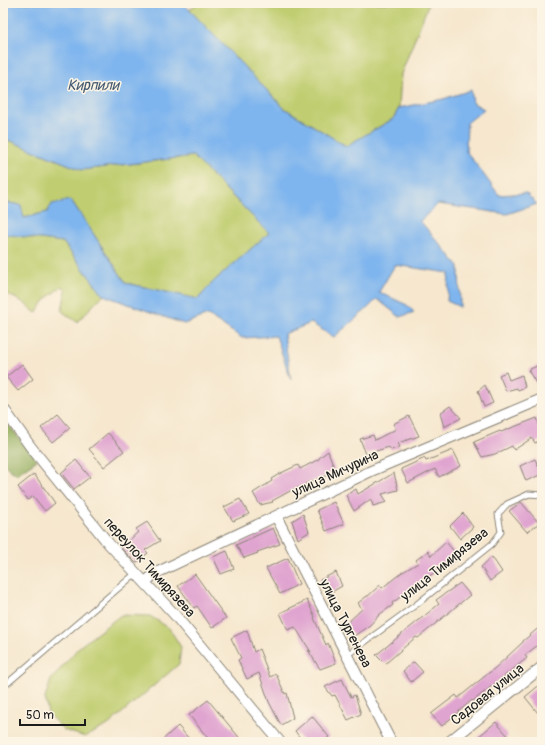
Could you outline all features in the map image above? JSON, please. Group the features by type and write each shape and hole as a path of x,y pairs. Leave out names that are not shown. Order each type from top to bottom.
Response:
{"street":[{"name":"улица Мичурина","path":"145,582 156,573 370,471 542,399"},
{"name":"переулок Тимирязева","path":"3,408 43,463 109,544 174,614 280,742"},
{"name":"улица Тургенева","path":"276,516 391,742"},
{"name":"Садовая улица","path":"449,742 542,667"}],"lane":[{"name":"улица Тимирязева","path":"346,655 417,604 492,544 501,532 498,514 507,504 529,494 542,495"},
{"path":"3,686 136,573"}],"green space":[{"path":"198,3 429,3 401,74 399,108 393,119 346,146 284,108 189,10"},
{"path":"3,138 82,170 193,156 269,233 213,282 198,299 126,283 71,200 47,212 23,218 21,205 3,202"},
{"path":"3,234 63,242 103,295 77,322 62,310 66,290 62,286 46,299 36,313 23,302 3,292"},
{"path":"5,420 37,460 17,474 3,463 3,421"},
{"path":"121,615 150,616 169,628 181,647 179,664 108,725 85,737 64,730 48,714 45,698 51,680 79,647"}],"water":[{"name":"Кирпили","path":"3,3 183,3 284,108 346,146 393,119 399,108 443,99 471,90 473,103 484,109 467,123 466,151 499,195 526,193 537,204 507,214 438,204 420,221 459,266 460,307 447,301 449,273 395,265 379,292 407,305 414,312 400,317 377,299 334,337 311,323 284,334 291,380 276,336 242,338 208,315 184,324 103,295 63,242 3,234 3,202 21,205 24,218 47,212 52,204 71,200 126,283 198,299 213,282 269,233 193,156 82,170 3,138"}],"building":[{"path":"22,364 33,379 18,391 6,377"},
{"path":"539,365 542,373 542,382 537,385 528,370"},
{"path":"506,372 509,380 522,375 525,387 518,390 517,388 506,391 499,375"},
{"path":"485,385 493,403 484,407 478,391"},
{"path":"450,406 461,418 444,427 440,413"},
{"path":"58,414 70,428 53,442 41,428"},
{"path":"409,416 419,436 398,443 400,447 391,450 389,447 366,454 360,439 373,435 375,440 396,429 393,424"},
{"path":"537,418 542,434 542,440 535,443 532,438 514,450 512,446 495,454 482,457 474,442"},
{"path":"108,433 124,451 104,467 89,449"},
{"path":"453,450 461,466 439,477 435,469 408,483 401,469 425,458 426,461"},
{"path":"328,451 335,470 328,475 292,490 272,501 273,502 260,505 253,493 272,481 271,479 281,473 298,465 300,469 319,459"},
{"path":"535,459 542,474 526,481 520,466"},
{"path":"76,460 90,477 74,489 61,473"},
{"path":"394,473 398,490 382,494 387,502 373,506 371,499 354,511 346,495 356,489 358,494"},
{"path":"34,474 55,503 45,511 33,496 28,500 18,487"},
{"path":"240,499 249,514 233,521 224,507"},
{"path":"334,502 344,524 326,531 317,510"},
{"path":"521,502 539,523 527,532 509,511"},
{"path":"463,513 473,527 460,539 450,526"},
{"path":"303,514 309,532 298,539 292,521"},
{"path":"147,522 160,541 145,550 148,553 136,563 121,548 138,532 136,529"},
{"path":"273,528 280,544 244,558 236,545"},
{"path":"446,542 459,557 447,567 445,565 392,603 393,605 380,614 370,625 354,636 346,624 362,609 358,603 380,585 382,588 401,573 418,563 416,560 428,551 431,556"},
{"path":"227,551 234,569 221,574 213,557"},
{"path":"492,557 502,572 490,581 481,567"},
{"path":"288,558 299,584 280,594 266,568"},
{"path":"336,572 342,586 330,593 320,580"},
{"path":"195,574 226,618 212,628 197,606 194,608 178,586"},
{"path":"460,583 470,595 418,638 416,637 385,664 376,655 439,604 436,600"},
{"path":"307,600 326,645 328,643 336,663 320,669 295,627 288,630 280,613"},
{"path":"542,625 542,642 525,655 527,658 473,701 472,700 442,726 431,714 456,695 458,698 495,668"},
{"path":"247,630 254,652 259,649 270,677 276,674 285,694 287,693 293,718 281,725 269,702 259,673 247,679 238,660 241,658 231,638"},
{"path":"414,662 423,672 411,682 403,671"},
{"path":"342,679 351,697 355,695 361,714 348,720 335,695 332,696 325,687"},
{"path":"542,683 542,710 538,713 525,697"},
{"path":"208,700 243,742 211,742 189,715"},
{"path":"312,716 329,737 323,742 303,742 295,731"},
{"path":"496,722 508,736 502,742 472,742"},
{"path":"178,726 192,742 160,742"}]}
